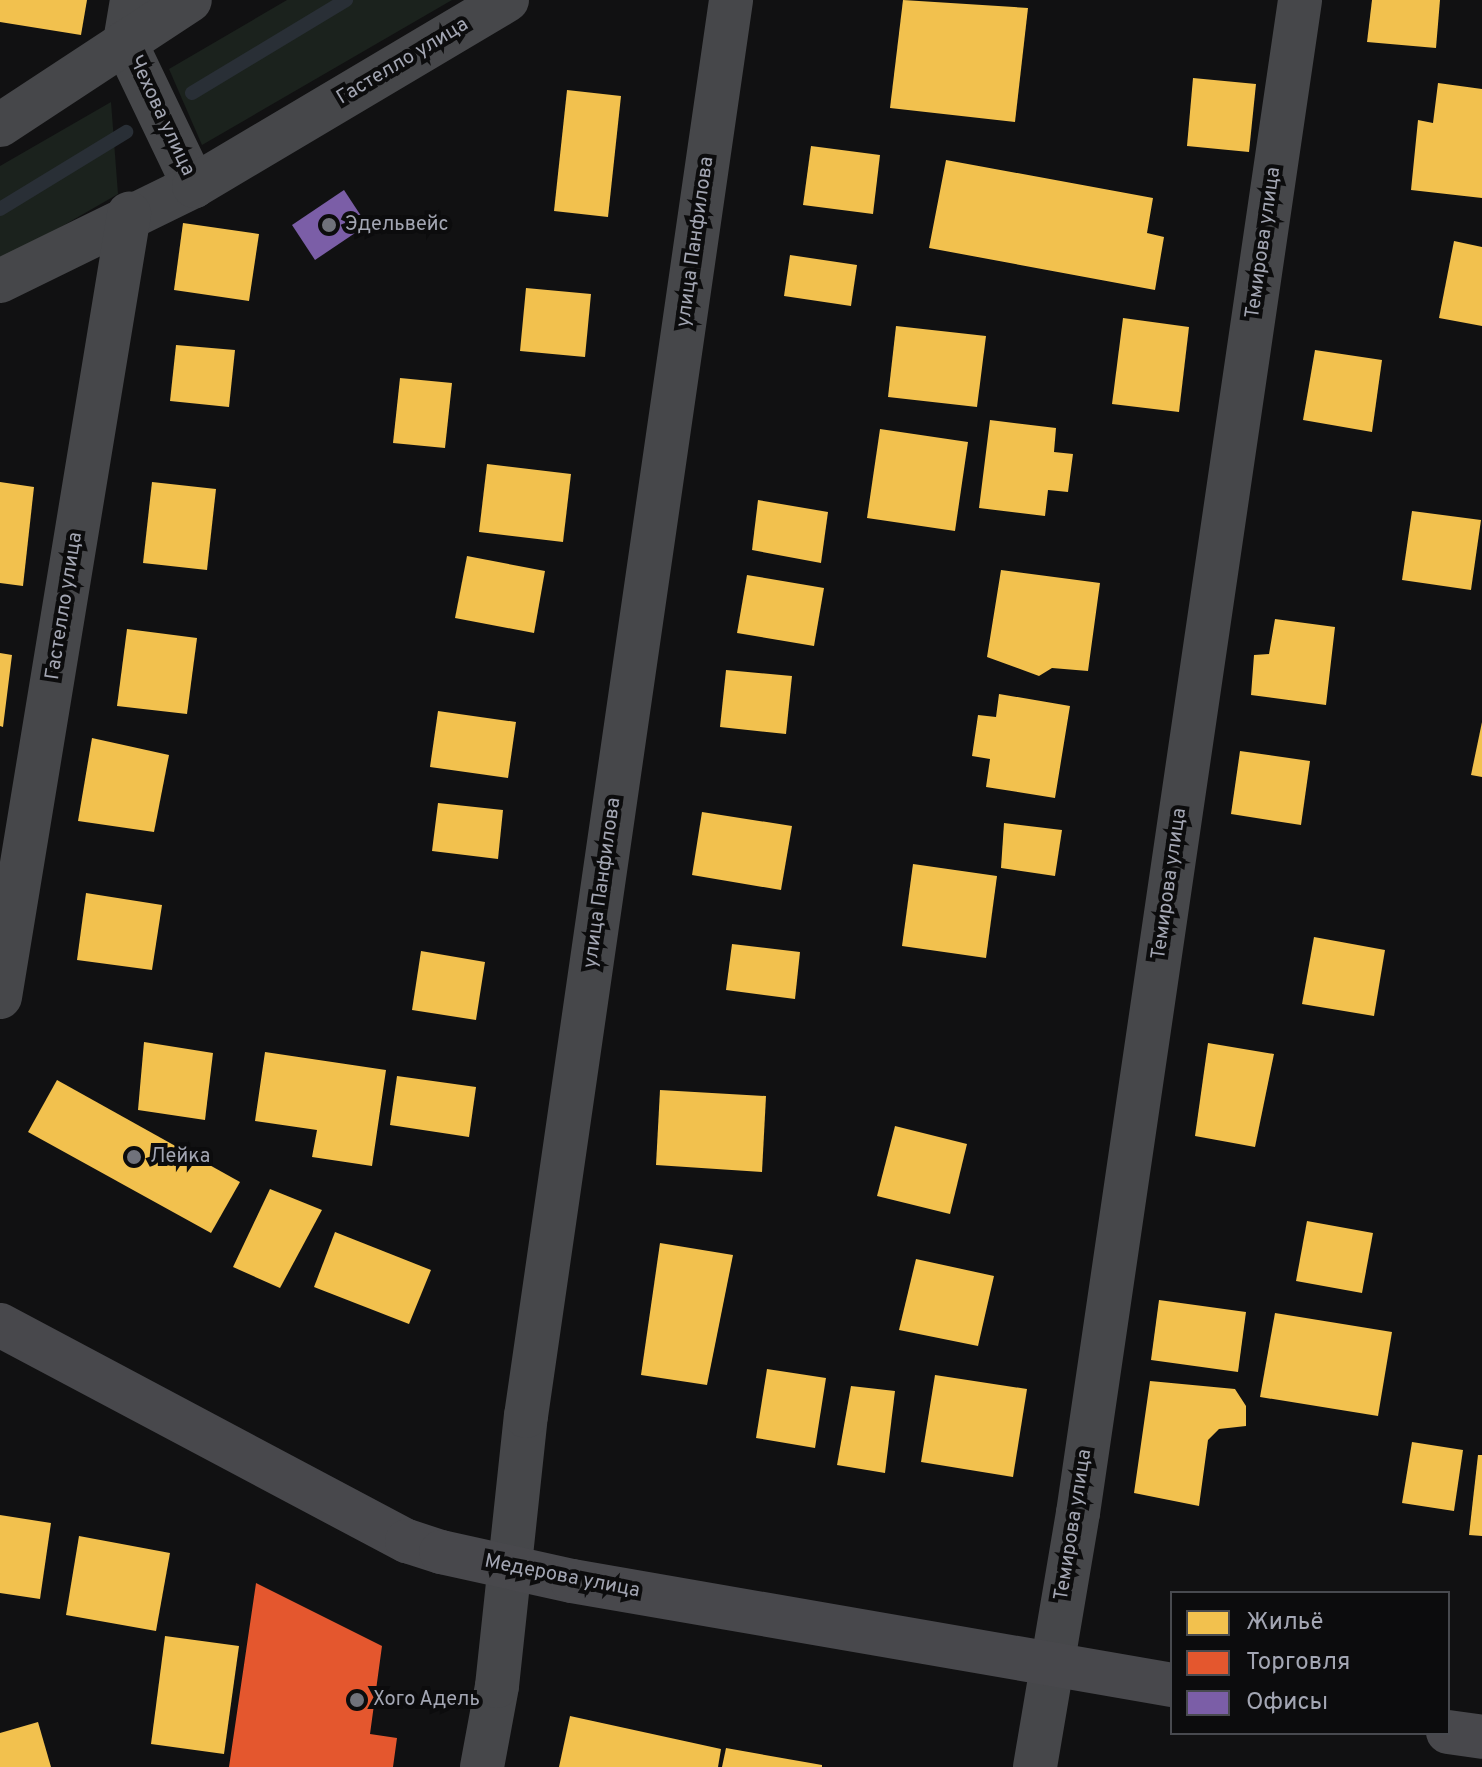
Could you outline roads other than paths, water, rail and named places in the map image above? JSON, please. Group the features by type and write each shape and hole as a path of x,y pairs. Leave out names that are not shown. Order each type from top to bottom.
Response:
{"main road":[{"name":"Медерова улица","path":"0,1325 407,1541 511,1569 1170,1685"},
{"path":"1450,1732 1482,1737"}],"street":[{"path":"0,125 129,21 190,0"},
{"name":"Гастелло улица","path":"0,281 129,214 194,186 507,0"},
{"name":"улица Панфилова","path":"482,1767 511,1569 531,1385 731,0"},
{"name":"Темирова улица","path":"1035,1767 1080,1497 1300,0"},
{"name":"Чехова улица","path":"129,21 194,186"},
{"name":"Гастелло улица","path":"0,997 129,214"}],"waterway":[{"path":"192,93 346,0"},
{"path":"0,209 126,132"}],"place":[{"name":"Эдельвейс","path":"329,225"},
{"name":"Лейка","path":"134,1157"},
{"name":"Хого Адель","path":"357,1700"}]}
